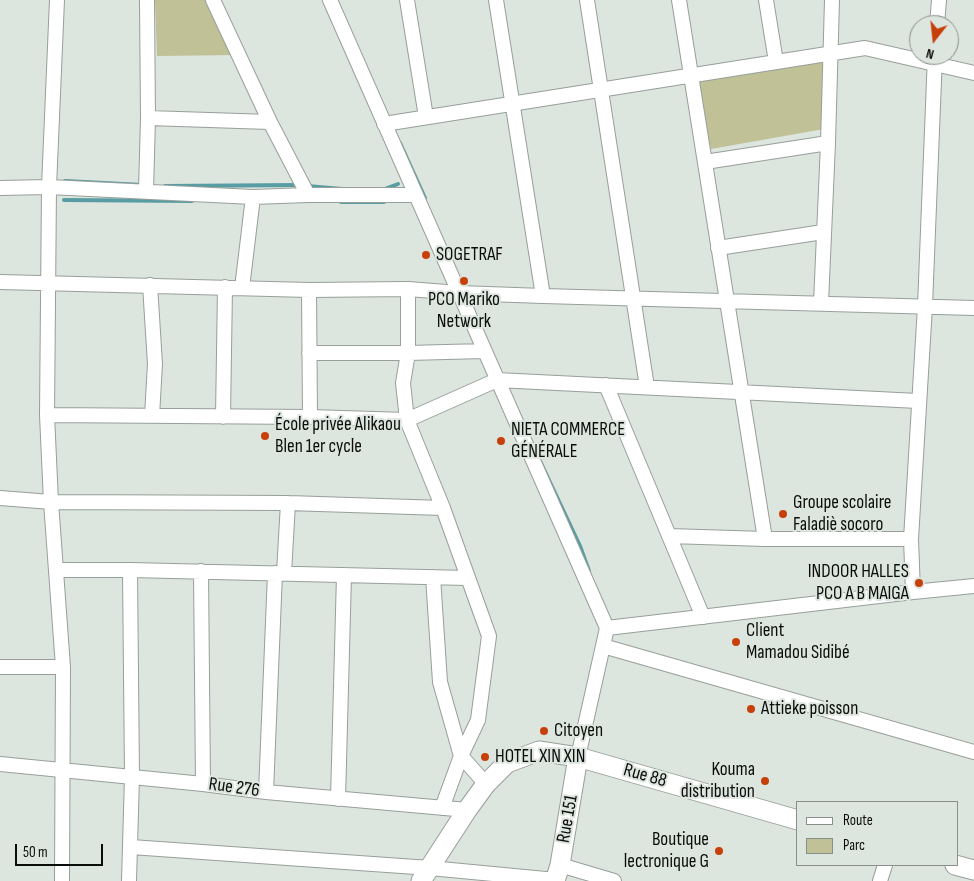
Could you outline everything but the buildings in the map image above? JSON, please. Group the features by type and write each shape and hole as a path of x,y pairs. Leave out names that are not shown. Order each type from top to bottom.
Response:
{"main road":[{"name":"Rue 88","path":"425,874 486,784 507,763 539,751 578,758 796,819"},
{"name":"Rue 151","path":"557,875 578,758"},
{"path":"959,866 974,870"}],"street":[{"path":"57,0 49,187 47,415 51,502 63,667 62,881"},
{"path":"146,191 148,118 147,0"},
{"path":"214,0 270,122 308,194"},
{"path":"330,0 607,628 578,758"},
{"path":"407,0 426,116"},
{"path":"496,0 543,296"},
{"path":"587,0 647,387"},
{"path":"678,0 765,539"},
{"path":"766,0 776,62"},
{"path":"821,304 832,0"},
{"path":"938,15 939,0"},
{"path":"384,124 864,48 909,56"},
{"path":"913,592 912,539 918,401 925,306 935,65"},
{"path":"950,65 974,73"},
{"path":"148,118 270,122"},
{"path":"705,162 828,143"},
{"path":"0,188 49,187 253,197 308,194 415,195"},
{"path":"242,288 253,197"},
{"path":"718,248 823,232"},
{"path":"0,282 309,290 408,289 543,296 974,308"},
{"path":"150,285 155,364 152,416"},
{"path":"223,417 224,288"},
{"path":"408,289 408,353 403,383 406,420 443,508 489,636 478,720 442,808"},
{"path":"309,290 310,417"},
{"path":"309,353 484,351"},
{"path":"47,415 310,417 406,420 497,380 918,401"},
{"path":"606,385 703,617"},
{"path":"0,498 51,502 288,503 443,508"},
{"path":"266,792 279,573 288,503"},
{"path":"669,536 765,539 912,539"},
{"path":"56,570 201,571 467,578"},
{"path":"129,881 132,777 130,570"},
{"path":"201,571 202,784"},
{"path":"338,799 344,575"},
{"path":"433,577 440,682 462,756 486,784"},
{"path":"607,628 974,586"},
{"path":"603,646 974,752"},
{"path":"0,668 63,667"},
{"name":"Rue 276","path":"0,764 266,792 467,810"},
{"path":"131,847 425,874 557,875 614,881"},
{"path":"880,881 885,866"}],"green space":[{"path":"155,0 210,0 236,55 157,56"},
{"path":"818,59 826,68 824,129 711,149 698,85 703,78"}],"waterway":[{"path":"400,143 425,198"},
{"path":"65,181 143,185"},
{"path":"382,190 398,184"},
{"path":"165,186 300,185"},
{"path":"307,186 342,189"},
{"path":"64,200 192,201"},
{"path":"341,202 384,202"},
{"path":"540,461 580,546 589,571"}],"place":[{"name":"SOGETRAF","path":"426,255"},
{"name":"PCO Mariko Network","path":"464,281"},
{"name":"École privée Alikaou Blen 1er cycle","path":"265,436"},
{"name":"NIETA COMMERCE GÉNÉRALE","path":"501,441"},
{"name":"Groupe scolaire Faladiè socoro","path":"783,514"},
{"name":"INDOOR HALLES PCO A B MAIGA","path":"919,583"},
{"name":"Client Mamadou Sidibé","path":"736,642"},
{"name":"Attieke poisson","path":"751,709"},
{"name":"Citoyen","path":"544,731"},
{"name":"HOTEL XIN XIN","path":"485,757"},
{"name":"Kouma distribution","path":"765,781"},
{"name":"Boutique lectronique G","path":"719,851"}]}
